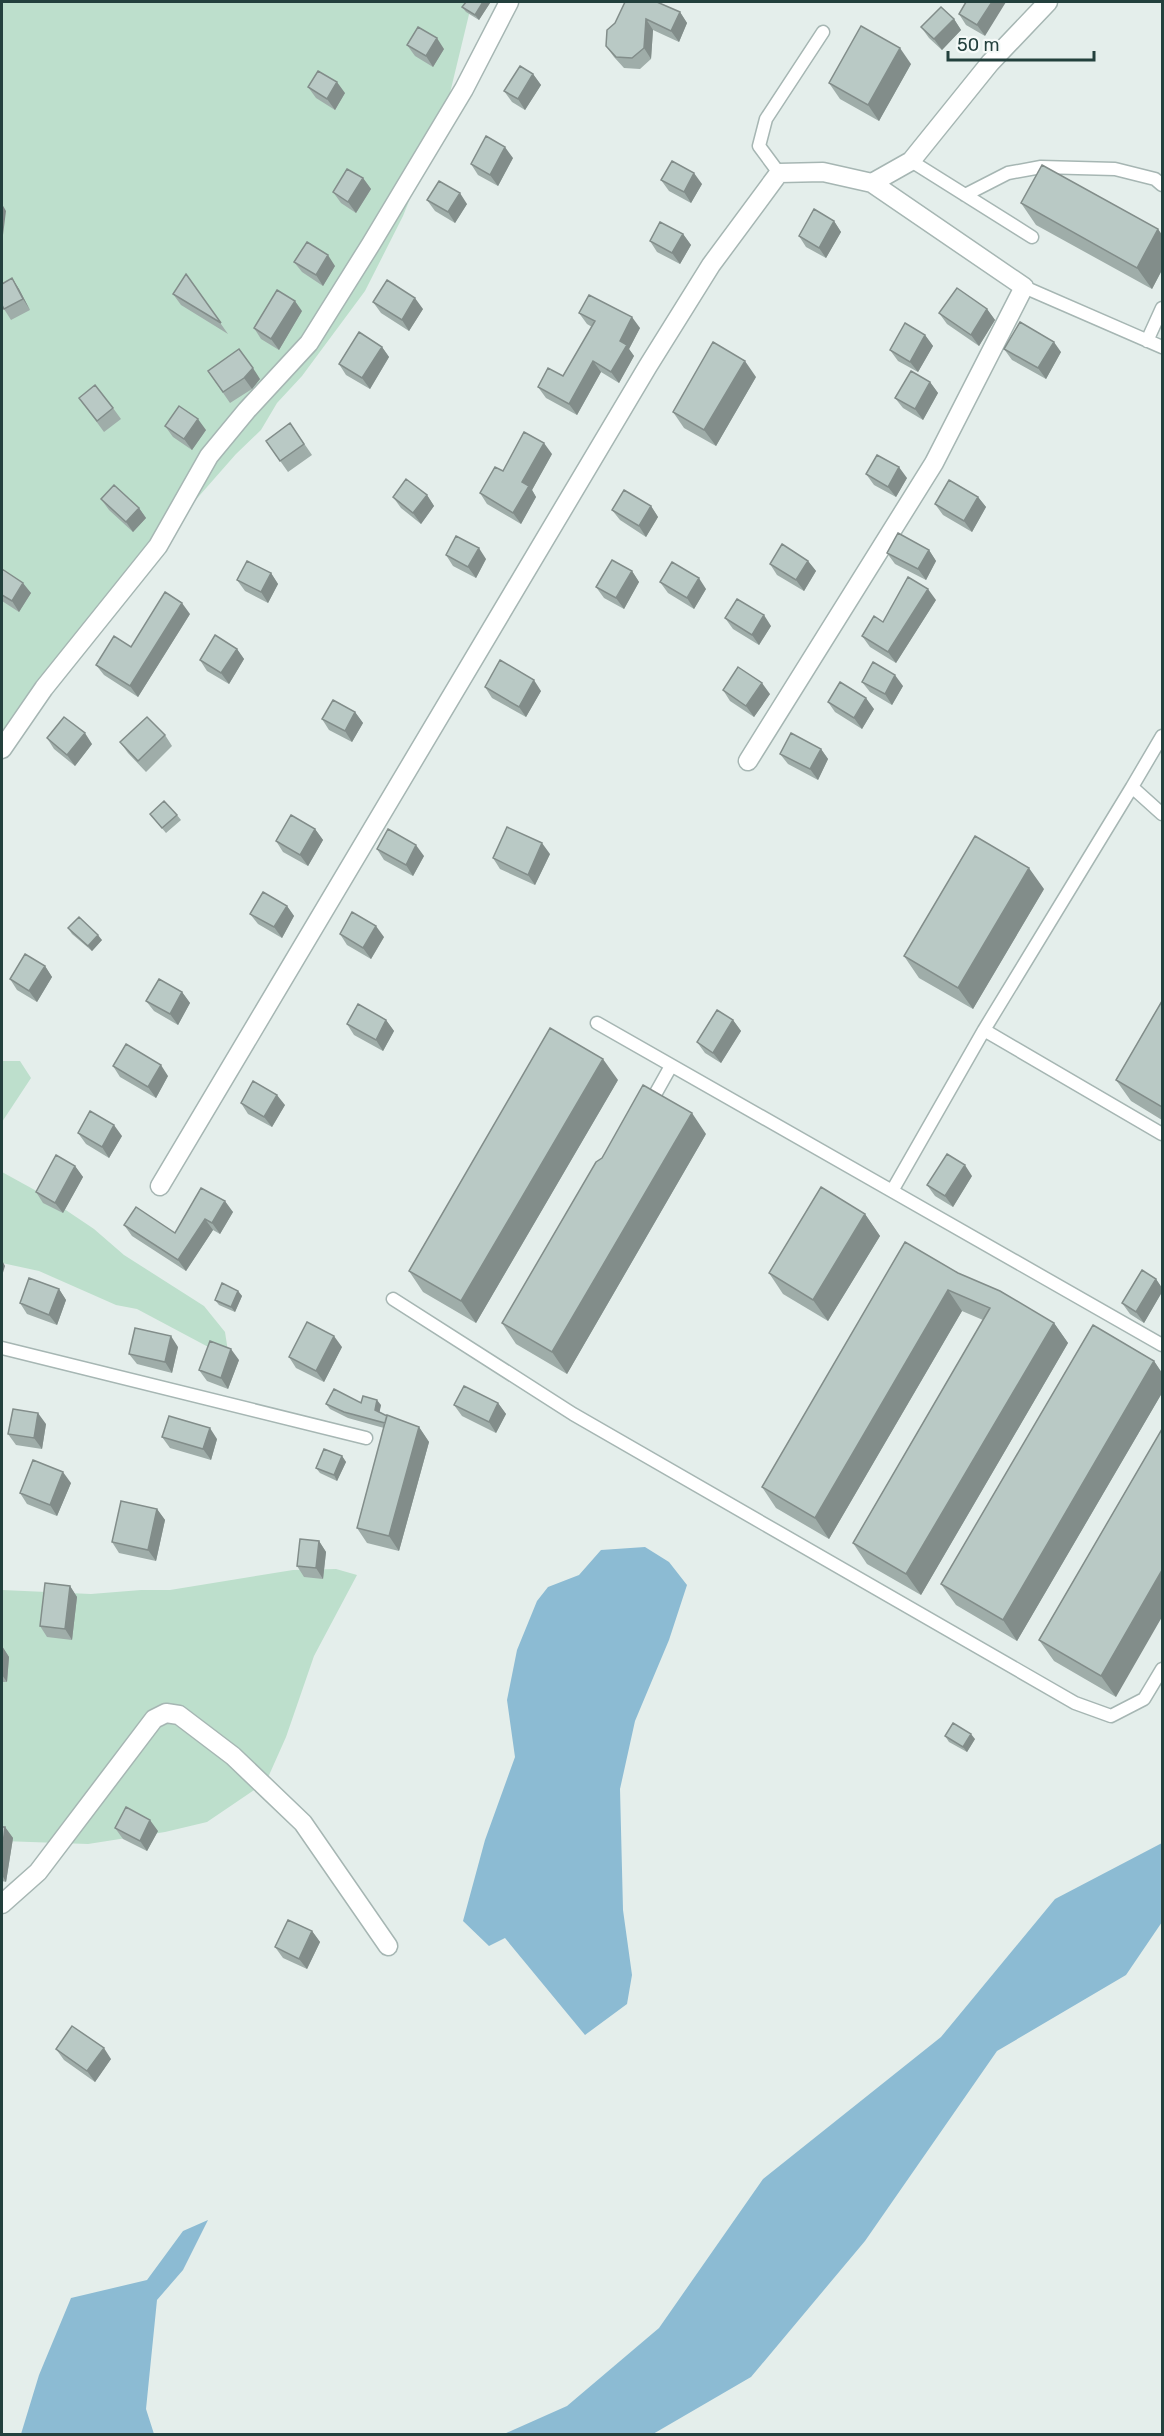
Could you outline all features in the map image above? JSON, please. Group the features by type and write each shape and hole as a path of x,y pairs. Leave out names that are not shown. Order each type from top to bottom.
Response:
{"street":[{"path":"2,749 44,688 158,546 209,456 247,410 309,343 458,98 509,2"},
{"path":"872,183 911,161 990,63 1048,2"},
{"path":"160,1186 648,366 711,265 779,173 823,172 872,183 1024,287 934,463 748,761"},
{"path":"2,1904 38,1872 154,1719 166,1713 178,1715 233,1756 303,1823 388,1946"}],"lane":[{"path":"779,173 759,146 766,119 823,32"},
{"path":"911,161 1032,237"},
{"path":"965,195 1008,173 1041,167 1115,169 1155,180 1162,185"},
{"path":"1024,287 1162,347"},
{"path":"1147,341 1162,308"},
{"path":"892,1191 984,1030 1162,736"},
{"path":"1132,787 1162,814"},
{"path":"597,1023 1162,1345"},
{"path":"984,1030 1162,1134"},
{"path":"644,1116 672,1066"},
{"path":"393,1299 573,1414 1075,1703 1111,1716 1144,1699 1162,1669"},
{"path":"2,1348 366,1438"}],"green space":[{"path":"2,2 472,2 450,93 429,151 403,216 365,291 302,376 277,403 261,430 236,454 185,512 2,760"},
{"path":"2,1061 20,1061 31,1078 2,1122"},
{"path":"2,1172 42,1194 94,1229 124,1255 204,1306 225,1332 229,1358 137,1309 116,1305 39,1271 2,1263"},
{"path":"336,1569 357,1575 314,1656 286,1737 266,1782 207,1822 165,1832 88,1844 2,1841 2,1590 91,1594 170,1590 293,1570"}],"water":[{"path":"645,1547 669,1562 687,1585 669,1640 635,1721 620,1789 623,1910 632,1975 627,2004 585,2035 505,1938 489,1946 463,1921 485,1840 515,1757 507,1700 517,1650 537,1601 548,1587 579,1575 601,1550"},
{"path":"1162,1843 1162,1922 1126,1975 997,2051 865,2241 751,2377 653,2434 504,2434 567,2406 659,2328 763,2179 941,2037 1055,1899"},
{"path":"208,2220 183,2270 157,2300 146,2409 154,2434 21,2434 39,2375 71,2298 147,2280 183,2231"}],"building":[{"path":"466,2 483,2 475,15 462,7"},
{"path":"625,2 657,2 680,12 671,31 646,19 644,48 632,58 616,57 606,46 607,30 615,23"},
{"path":"966,2 992,2 977,25 959,14"},
{"path":"941,7 954,19 934,39 921,27"},
{"path":"861,26 900,48 868,105 829,83"},
{"path":"418,27 437,38 426,56 407,45"},
{"path":"520,66 533,74 518,99 504,91"},
{"path":"318,71 337,82 327,99 308,87"},
{"path":"486,136 505,147 490,175 471,164"},
{"path":"672,161 694,173 684,192 661,180"},
{"path":"1042,165 1158,229 1137,268 1021,203"},
{"path":"347,169 363,178 348,202 333,192"},
{"path":"439,181 460,193 448,212 427,200"},
{"path":"814,209 834,221 819,248 799,236"},
{"path":"660,222 683,234 672,253 650,241"},
{"path":"307,242 328,255 316,275 294,262"},
{"path":"186,274 221,323 173,294"},
{"path":"12,278 23,299 4,309 2,284"},
{"path":"387,280 415,298 402,320 373,302"},
{"path":"957,288 987,309 971,335 939,313"},
{"path":"277,290 295,301 271,339 254,328"},
{"path":"589,295 632,317 620,341 627,345 611,372 593,361 569,404 538,387 548,368 563,376 595,321 579,313"},
{"path":"1020,322 1054,342 1038,368 1004,349"},
{"path":"905,323 925,335 910,362 890,350"},
{"path":"359,332 382,347 362,378 339,364"},
{"path":"713,342 745,361 704,430 673,412"},
{"path":"239,349 253,368 244,378 223,392 208,371"},
{"path":"911,371 930,382 915,409 895,398"},
{"path":"95,385 113,408 97,421 79,398"},
{"path":"179,406 198,419 184,439 165,426"},
{"path":"290,423 304,444 280,461 266,441"},
{"path":"524,432 544,443 522,482 529,486 513,513 480,493 495,467 503,471"},
{"path":"877,455 899,467 888,487 866,474"},
{"path":"406,479 427,495 413,513 393,497"},
{"path":"949,480 978,497 964,521 935,504"},
{"path":"114,485 139,508 126,522 101,499"},
{"path":"624,490 651,506 639,526 612,510"},
{"path":"898,533 929,550 918,569 887,553"},
{"path":"456,536 479,548 468,567 446,555"},
{"path":"782,544 808,561 796,580 770,564"},
{"path":"612,560 632,571 616,598 596,587"},
{"path":"247,561 271,573 261,592 237,580"},
{"path":"672,562 699,578 687,598 660,582"},
{"path":"2,569 23,583 12,601 2,595"},
{"path":"908,577 928,589 888,652 862,636 874,616 883,622"},
{"path":"165,592 182,603 130,686 96,665 114,636 131,647"},
{"path":"737,599 764,615 752,635 725,618"},
{"path":"215,635 237,649 221,673 200,660"},
{"path":"500,660 534,680 519,707 485,687"},
{"path":"873,662 895,675 885,694 862,682"},
{"path":"738,667 762,683 746,706 723,690"},
{"path":"840,682 866,698 854,718 828,702"},
{"path":"333,700 355,712 345,731 322,719"},
{"path":"64,717 85,733 67,755 47,738"},
{"path":"147,717 165,735 138,761 120,742"},
{"path":"791,733 821,749 810,769 780,754"},
{"path":"164,801 177,815 162,828 150,814"},
{"path":"291,815 315,829 300,855 276,841"},
{"path":"507,827 542,843 528,875 493,858"},
{"path":"388,829 416,845 406,865 377,849"},
{"path":"975,836 1029,868 958,988 904,956"},
{"path":"263,892 287,906 274,927 250,914"},
{"path":"352,912 376,926 363,948 340,934"},
{"path":"79,917 98,935 88,946 68,928"},
{"path":"25,954 45,966 29,991 10,979"},
{"path":"159,979 182,992 170,1014 146,1001"},
{"path":"1162,1001 1162,1107 1116,1080"},
{"path":"358,1004 386,1020 376,1040 347,1024"},
{"path":"717,1010 733,1020 713,1053 697,1042"},
{"path":"550,1028 603,1059 461,1301 409,1271"},
{"path":"126,1044 161,1065 148,1087 113,1066"},
{"path":"253,1081 277,1095 264,1117 241,1103"},
{"path":"643,1085 692,1113 552,1352 502,1323 596,1162 602,1158"},
{"path":"90,1111 114,1125 102,1147 78,1133"},
{"path":"947,1154 965,1165 945,1196 927,1185"},
{"path":"56,1155 75,1166 55,1203 36,1192"},
{"path":"821,1187 865,1214 813,1300 769,1273"},
{"path":"201,1188 225,1201 212,1223 205,1219 178,1260 124,1225 136,1207 175,1233"},
{"path":"905,1242 958,1273 1000,1291 1054,1323 906,1574 853,1543 990,1308 948,1290 815,1518 762,1487"},
{"path":"1142,1270 1156,1279 1136,1312 1122,1303"},
{"path":"29,1278 59,1289 49,1315 20,1303"},
{"path":"222,1283 238,1291 231,1307 215,1300"},
{"path":"307,1322 334,1336 316,1371 289,1357"},
{"path":"1093,1325 1154,1361 1003,1620 941,1584"},
{"path":"135,1328 171,1336 165,1362 129,1354"},
{"path":"210,1341 231,1349 221,1378 199,1370"},
{"path":"464,1386 498,1403 489,1422 454,1405"},
{"path":"334,1389 361,1403 363,1396 377,1400 375,1410 387,1416 385,1423 344,1412 326,1404"},
{"path":"13,1409 38,1413 34,1438 8,1434"},
{"path":"387,1415 419,1427 389,1536 357,1528"},
{"path":"169,1416 210,1428 203,1449 162,1437"},
{"path":"1162,1429 1162,1570 1101,1676 1039,1640"},
{"path":"324,1449 342,1456 334,1475 316,1468"},
{"path":"33,1460 63,1472 50,1505 20,1493"},
{"path":"121,1501 157,1509 148,1550 112,1542"},
{"path":"300,1539 319,1541 316,1568 297,1566"},
{"path":"45,1583 70,1586 65,1629 40,1626"},
{"path":"953,1723 971,1734 963,1747 945,1736"},
{"path":"126,1807 150,1820 140,1841 115,1828"},
{"path":"2,1827 5,1827 2,1852"},
{"path":"288,1920 312,1931 299,1959 275,1947"},
{"path":"72,2026 104,2048 87,2071 56,2049"}]}
